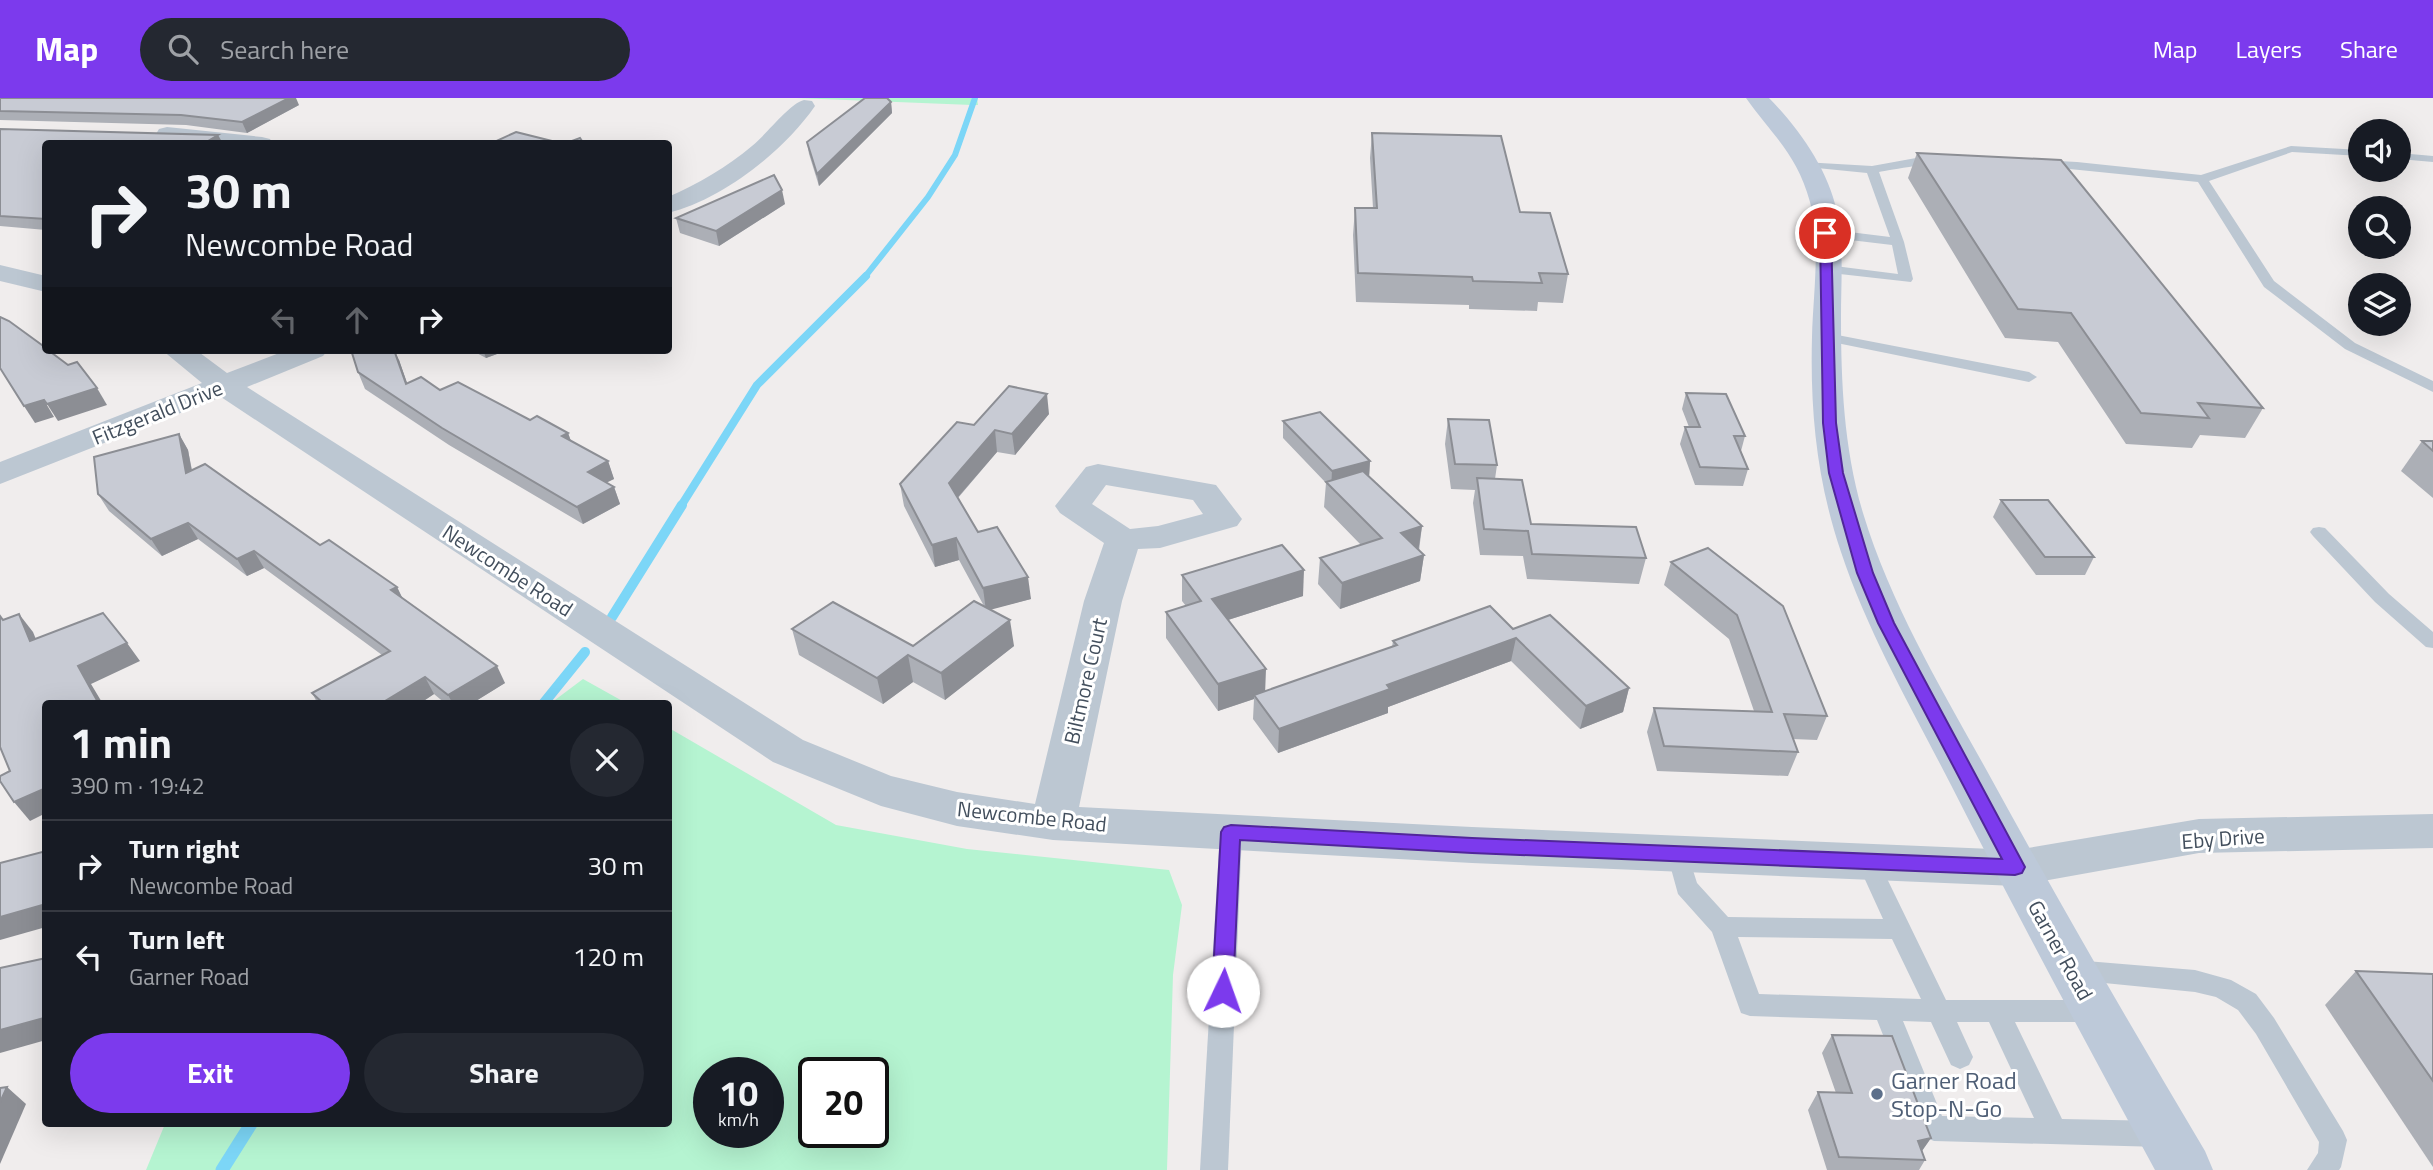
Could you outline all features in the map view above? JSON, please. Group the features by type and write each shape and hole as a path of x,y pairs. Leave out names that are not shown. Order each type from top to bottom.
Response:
{"main road":[{"name":"Garner Road","path":"1757,98 1795,142 1807,164 1823,206 1830,423 1836,473 1865,573 1886,623 2015,867 2175,1152"}],"street":[{"path":"672,204 686,199 762,150 787,129 808,102"},
{"path":"145,134 215,140"},
{"path":"0,273 42,283"},
{"name":"Newcombe Road","path":"182,354 225,386 788,751 881,790 957,809 1053,822 1678,854 2015,867"},
{"name":"Fitzgerald Drive","path":"0,474 303,354"},
{"name":"Biltmore Court","path":"1053,822 1103,601 1123,540"},
{"name":"Eby Drive","path":"2015,867 2199,836 2433,831"}],"lane":[{"path":"2023,163 2077,164 2202,178 2291,149 2348,152"},
{"path":"2411,157 2433,159"},
{"path":"1807,164 1872,170 1927,159 1954,160"},
{"path":"1827,269 1906,279 1898,242 1872,170"},
{"path":"2202,178 2269,284 2350,346 2433,387"},
{"path":"1825,233 1898,242"},
{"path":"1827,337 2029,377"},
{"path":"2319,532 2382,598 2433,642"},
{"path":"1214,1170 1231,832"},
{"path":"1678,854 1686,887 1722,927 1749,1005 1939,1011 1996,1010 2084,990 2195,981 2222,988 2247,1002 2265,1026 2333,1140 2331,1158 2321,1170"},
{"path":"1868,862 1960,1058"},
{"path":"1722,927 1898,929"},
{"path":"1885,1009 1934,1128 1988,1122 2175,1152"},
{"path":"1996,1010 2054,1131"}],"green space":[{"path":"796,98 977,98 978,105 972,105"},
{"path":"583,679 621,700 555,700"},
{"path":"672,730 836,825 967,849 1169,870 1182,905 1173,975 1167,1170 146,1170 164,1127 672,1127"}],"building":[{"path":"0,98 289,98 242,122 181,115 0,111"},
{"path":"865,98 887,98 891,102 817,174 807,142"},
{"path":"0,129 218,135 210,140 42,140 42,219 0,216"},
{"path":"516,132 548,140 499,140"},
{"path":"1372,133 1501,136 1520,212 1550,213 1568,274 1539,273 1542,283 1473,281 1472,277 1358,273 1355,208 1377,208"},
{"path":"1917,153 2061,160 2263,408 2198,403 2209,418 2141,413 2071,313 2018,309"},
{"path":"774,175 782,190 716,231 676,218"},
{"path":"0,317 42,345 42,354 53,354 68,365 77,362 97,388 47,404 44,400 24,406 0,368"},
{"path":"352,354 395,354 406,384 421,377 440,390 458,382 530,420 537,416 568,433 562,436 608,461 588,472 614,487 577,507 442,428 358,372"},
{"path":"1009,386 1047,394 1012,434 995,430 949,483 978,532 997,527 1028,577 983,588 956,538 932,545 900,484 957,422 974,425"},
{"path":"1686,393 1726,394 1745,436 1734,436 1748,469 1700,467 1685,427 1700,427"},
{"path":"1320,412 1370,461 1332,471 1283,421"},
{"path":"1448,419 1489,420 1497,465 1455,464"},
{"path":"179,434 186,473 205,464 320,545 329,540 397,587 391,590 497,666 448,695 425,677 387,700 320,700 312,693 390,651 254,551 237,559 188,523 151,539 98,494 94,457"},
{"path":"2422,441 2433,441 2433,451"},
{"path":"1363,471 1422,526 1401,533 1424,555 1342,583 1320,558 1382,538 1326,482"},
{"path":"1477,478 1522,480 1531,524 1636,527 1646,558 1532,554 1528,531 1484,529"},
{"path":"2001,500 2048,500 2094,557 2045,557"},
{"path":"1282,545 1304,570 1212,599 1266,669 1218,684 1166,612 1201,601 1182,575"},
{"path":"1708,548 1783,606 1827,716 1784,714 1798,752 1664,746 1654,708 1772,712 1737,615 1671,562"},
{"path":"974,601 1010,620 941,673 908,655 877,678 792,629 833,602 913,646"},
{"path":"1490,606 1513,629 1550,615 1629,688 1586,706 1516,638 1387,685 1390,689 1279,729 1254,695 1397,645 1393,641"},
{"path":"103,613 127,643 78,666 97,700 42,700 42,790 14,802 0,781 0,776 10,771 0,747 0,616 3,620 19,614 30,641"},
{"path":"42,852 42,905 0,917 0,863"},
{"path":"42,959 42,1019 0,1030 0,968"},
{"path":"2356,971 2433,974 2433,1081"},
{"path":"1832,1035 1892,1036 1931,1138 1918,1141 1925,1160 1839,1157 1818,1092 1852,1093"},
{"path":"7,1087 0,1102 0,1088"}],"waterway":[{"path":"864,278 928,197 955,155 975,98"},
{"path":"681,506 757,385 864,278"},
{"path":"612,617 682,505"},
{"path":"546,700 585,652"},
{"path":"222,1170 249,1127"}],"place":[{"name":"Garner Road Stop-N-Go","path":"1877,1094"}],"route":[{"path":"1223,991 1231,832 1472,845 2015,867 1886,623 1865,573 1836,473 1830,423 1825,233"}]}
